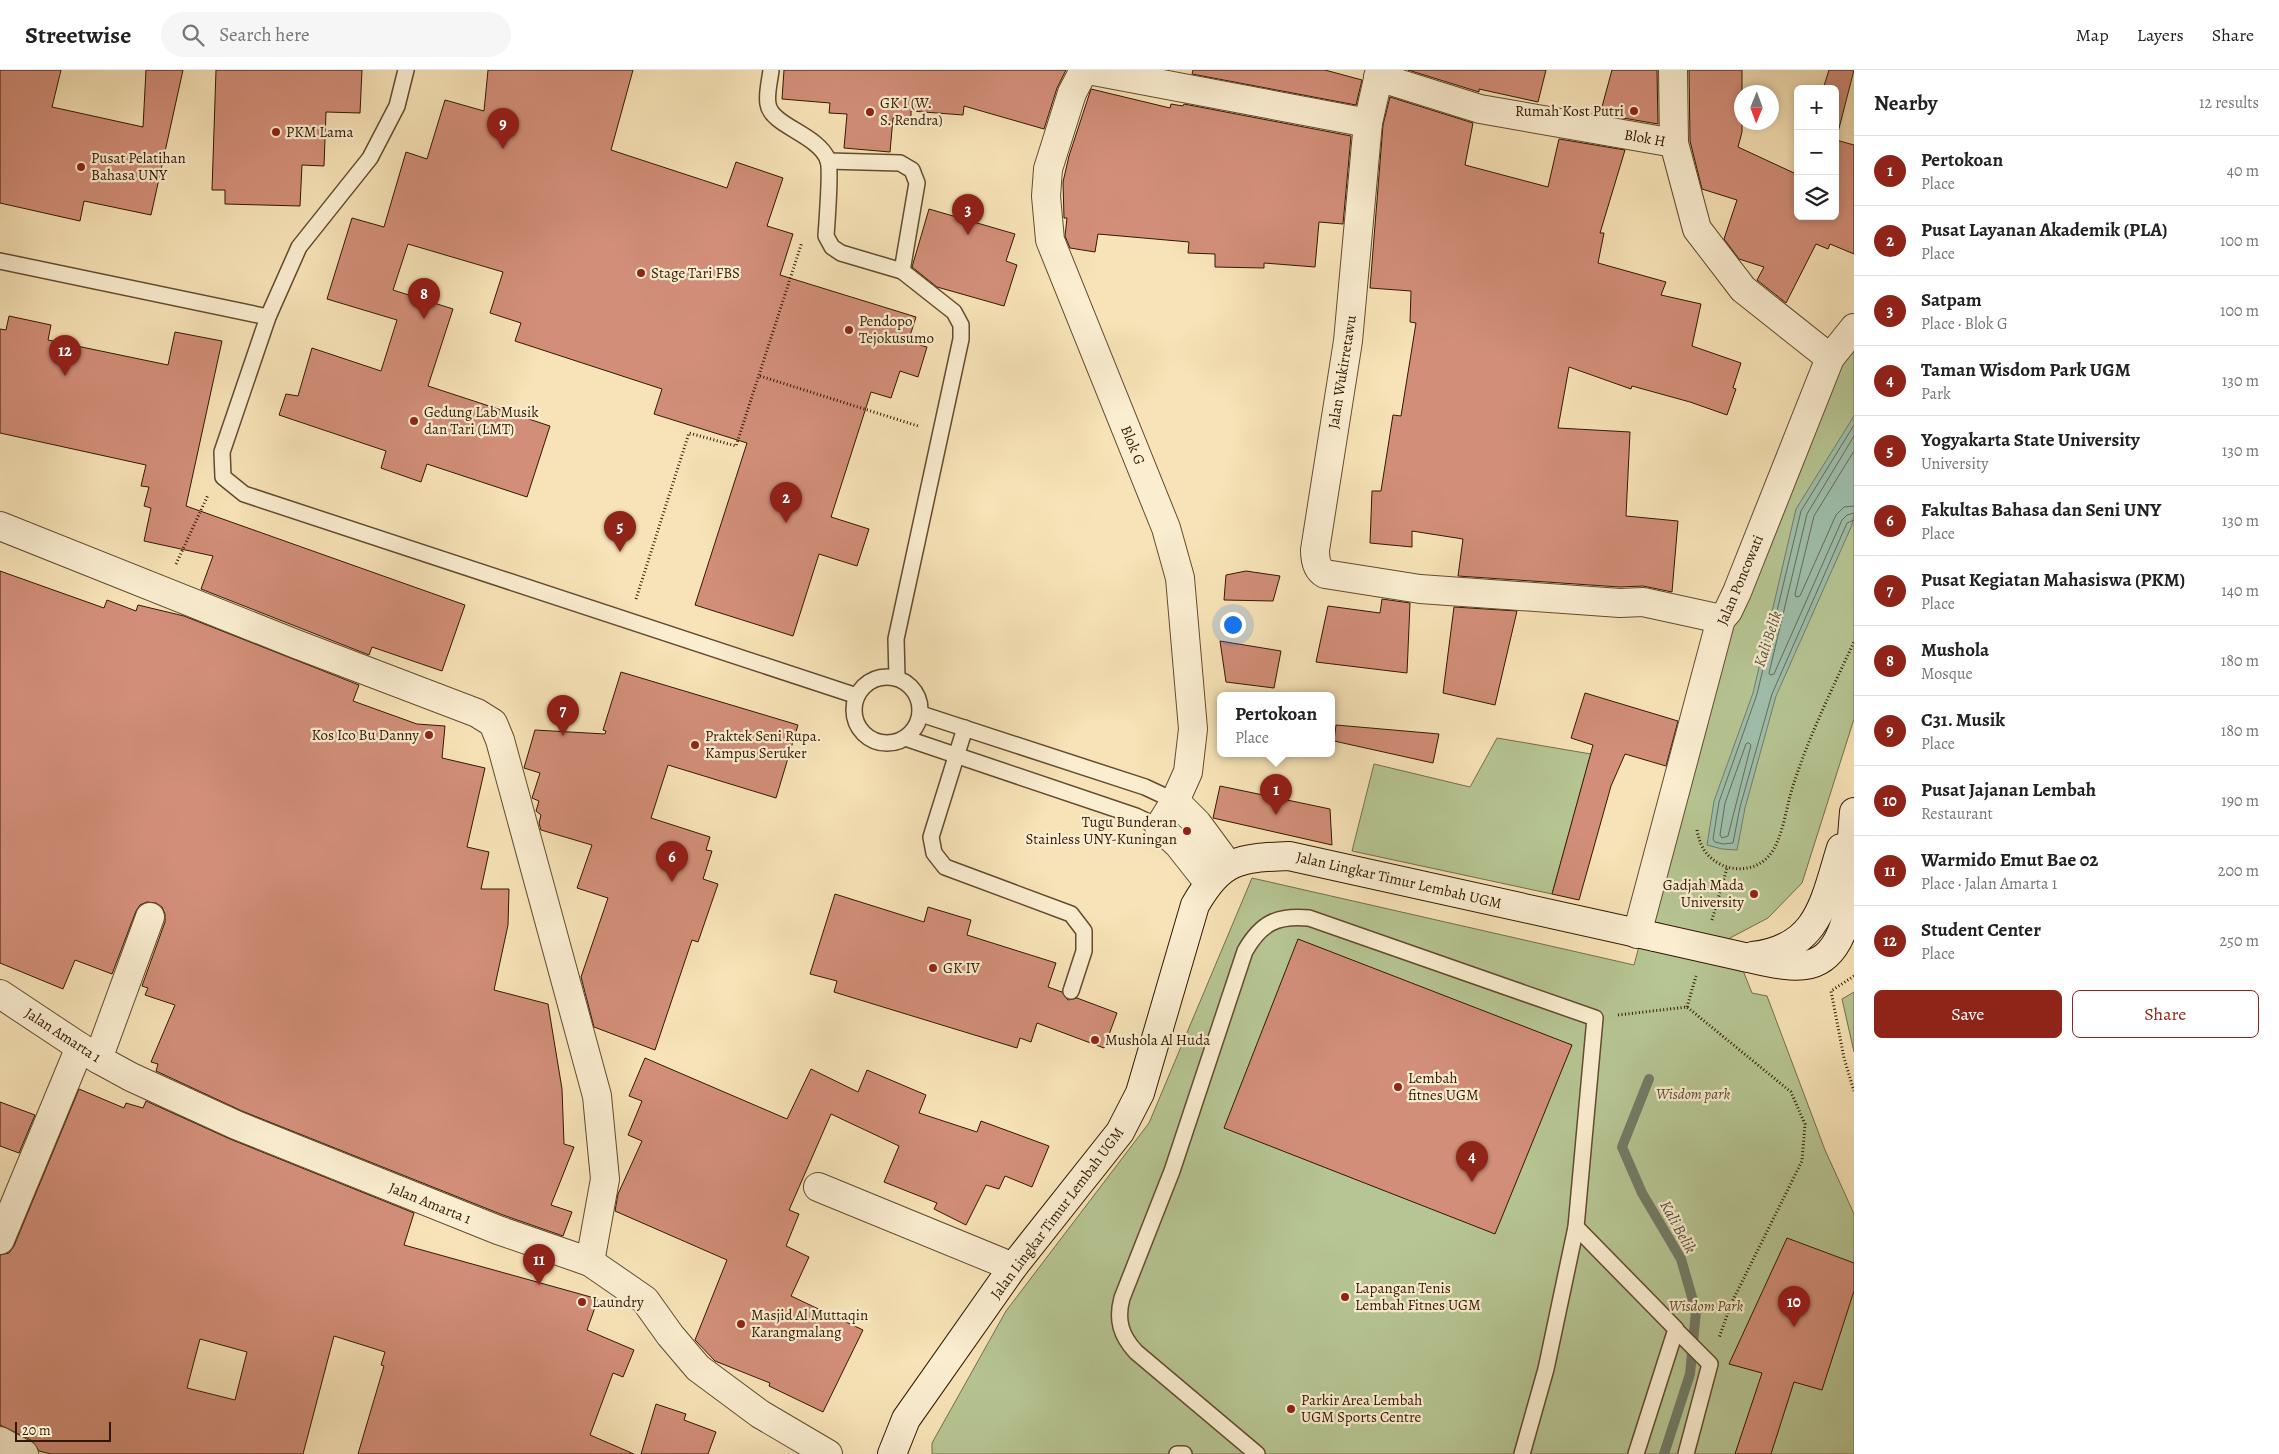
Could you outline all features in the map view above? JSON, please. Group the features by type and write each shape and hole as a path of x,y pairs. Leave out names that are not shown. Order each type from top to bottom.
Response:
{"street":[{"name":"Blok G","path":"1159,827 1175,801 1188,772 1194,729 1180,578 1166,528 1050,240 1047,214 1048,169 1072,93 1086,70 1368,123"},
{"path":"1673,70 1674,143"},
{"name":"Jalan Wukirretawu","path":"1379,74 1368,123 1348,342 1315,555 1318,566 1325,574 1420,589 1620,603 1643,602 1722,619"},
{"name":"Blok H","path":"1379,74 1480,109 1674,143 1697,229 1743,289 1830,358"},
{"name":"Jalan Poncowati","path":"1646,935 1722,619 1737,592 1830,358 1854,328"},
{"path":"0,526 296,644 477,713 493,723 500,740 597,1096 605,1179 590,1262"},
{"path":"1175,801 1197,823 1218,874"},
{"name":"Jalan Lingkar Timur Lembah UGM","path":"892,1454 906,1419 1014,1267 1120,1132 1140,1093 1195,905 1218,874 1251,857 1289,856 1744,957 1767,954 1781,949 1804,936 1813,925 1820,912 1854,811"},
{"path":"1159,827 1218,874"},
{"path":"0,1240 89,1053 150,917"},
{"name":"Jalan Amarta 1","path":"0,994 89,1053 130,1077 236,1125 498,1230 590,1262 645,1300 670,1335 698,1368 760,1414 828,1454"},
{"path":"818,1187 1014,1267"},
{"path":"0,1441 24,1454"}],"lane":[{"path":"406,70 397,106 370,158 298,248 268,317 222,452 223,477 244,494 857,696"},
{"path":"770,70 768,105 774,118 790,126 820,147 828,161 826,236 832,247 841,253 902,271 954,312 961,324 961,340 896,639 897,678"},
{"path":"828,161 900,163 912,170 917,183 902,271"},
{"path":"0,261 268,317"},
{"path":"885,676 897,678 907,683 916,691 920,703 921,714 913,732 897,742 883,744 871,740 861,732 855,721 853,708 857,696 863,686 873,679 885,676"},
{"path":"921,714 1145,787 1175,801"},
{"path":"965,728 931,836 934,853 945,867 1071,914 1084,931 1084,951 1071,991"},
{"path":"905,738 1136,816 1159,827"},
{"path":"1257,1454 1136,1352 1126,1341 1119,1318 1122,1298 1172,1171 1245,951 1252,938 1263,927 1276,920 1292,916 1309,918 1596,1018 1576,1227 1546,1369 1522,1454"},
{"path":"1576,1227 1676,1329 1636,1454"},
{"path":"1679,1333 1708,1363 1686,1454"},
{"path":"1177,1454 1184,1454"}],"path":[{"path":"629,621 689,433 736,446 802,242 812,236 826,236"},
{"path":"760,376 940,433"},
{"path":"167,592 177,562 206,497 223,477"},
{"path":"1699,821 1697,831 1700,842 1706,853 1714,861 1727,868 1742,869 1755,866 1767,858 1775,846 1792,787 1812,734 1854,642"},
{"path":"1854,976 1831,991 1844,1058 1854,1091"},
{"path":"1596,1018 1687,1007 1791,1092 1805,1124 1802,1161 1731,1304 1708,1363"}],"green space":[{"name":"Gadjah Mada University","path":"1854,341 1854,719 1802,883 1768,918 1730,938 1752,993 1767,996 1825,1150 1854,1214 1854,1454 932,1454 932,1443 1006,1311 1149,1123 1252,878 1634,965 1707,692 1818,388"},
{"path":"1497,738 1591,754 1552,894 1352,851 1374,764 1470,787"},
{"path":"1854,992 1854,1052 1842,999"}],"water":[{"path":"1854,416 1854,513 1852,525 1776,696 1745,808 1737,850 1707,845 1714,801 1753,693 1796,509"}],"building":[{"name":"Pusat Pelatihan Bahasa UNY","path":"0,70 61,70 52,107 143,127 146,70 183,70 151,215 84,201 80,221 0,203"},
{"name":"PKM Lama","path":"216,70 362,70 360,113 326,112 324,166 302,165 300,206 225,204 225,190 212,190"},
{"path":"488,70 633,70 611,150 727,188 736,162 783,178 767,226 793,234 780,275 916,317 908,342 927,347 918,377 900,371 891,398 871,392 831,517 869,529 857,566 819,554 793,636 695,605 747,443 654,414 662,389 515,341 521,323 490,313 503,272 408,244 393,290 453,309 428,386 550,426 527,497 427,464 421,482 381,468 386,451 279,415 286,394 298,396 312,348 381,371 397,320 327,299 352,218 384,227 406,152 427,159 445,100 484,111"},
{"name":"GK I (W. S. Rendra)","path":"784,70 1066,70 1057,88 1044,129 964,106 963,115 911,111 911,120 893,118 890,152 844,148 847,114 829,113 830,103 782,99"},
{"path":"1193,70 1325,70 1362,80 1356,105 1192,74"},
{"path":"1408,70 1546,70 1538,102 1479,89 1479,92"},
{"path":"1612,70 1657,70 1658,124 1600,114"},
{"path":"1689,70 1742,70 1742,85 1734,85 1734,130 1742,130 1738,147 1794,173 1794,220 1839,220 1839,141 1854,145 1854,254 1830,244 1828,249 1816,244 1786,303 1757,280 1764,267 1739,259 1724,239 1737,200 1702,189 1690,141"},
{"path":"1829,70 1854,70 1839,128 1839,85 1824,85"},
{"path":"1091,89 1170,108 1171,104 1183,106 1184,104 1351,136 1343,224 1319,222 1315,267 1264,263 1264,268 1215,267 1215,254 1188,253 1189,242 1098,234 1095,252 1070,248 1065,236 1067,218 1064,218 1063,182 1069,156"},
{"path":"1390,97 1473,123 1465,165 1548,187 1559,139 1625,150 1600,233 1604,233 1598,263 1666,282 1661,295 1701,304 1692,346 1741,363 1733,388 1736,389 1727,415 1690,402 1632,386 1631,389 1569,367 1558,428 1630,432 1626,516 1678,521 1672,592 1643,586 1620,587 1458,576 1463,539 1412,531 1412,547 1370,543 1372,491 1381,491 1393,415 1401,416 1416,323 1410,322 1411,291 1370,288 1383,125"},
{"path":"929,209 1015,234 1006,261 1017,265 1004,306 937,287 912,267"},
{"path":"9,316 51,325 48,340 168,365 175,332 222,341 186,506 465,605 442,671 372,647 369,655 201,589 213,556 144,541 151,508 144,506 149,487 141,486 146,465 0,433 0,329 6,330"},
{"path":"0,571 104,608 107,600 136,611 138,605 184,616 359,685 353,701 417,724 445,726 442,758 485,768 467,847 489,852 481,889 509,889 508,925 494,990 548,1004 562,1089 564,1144 574,1147 551,1205 572,1212 563,1236 503,1215 242,1111 156,1071 158,1064 151,1062 175,1005 145,995 148,988 142,986 165,922 165,914 162,907 156,903 147,902 140,905 136,911 112,974 75,960 63,989 0,963"},
{"path":"1246,571 1280,576 1273,601 1224,600 1226,575"},
{"path":"1382,599 1410,603 1407,673 1316,662 1328,606 1380,613"},
{"path":"1454,607 1517,611 1495,705 1443,693"},
{"path":"1220,641 1281,651 1274,688 1226,682"},
{"path":"621,672 798,725 776,798 668,765 651,818 710,837 706,850 712,851 703,879 718,884 698,942 692,940 655,1050 594,1027 581,977 608,898 577,888 592,845 541,830 539,823 541,815 536,811 539,801 532,798 540,773 524,768 535,730 605,734 606,731 603,730"},
{"path":"1585,693 1678,721 1666,766 1625,754 1611,786 1579,900 1552,894 1593,745 1571,738"},
{"path":"1336,725 1439,734 1433,763 1335,741"},
{"path":"1220,786 1330,809 1332,845 1213,818"},
{"name":"GK IV","path":"835,894 924,922 928,907 971,920 967,935 1056,963 1048,987 1062,992 1068,1000 1077,998 1117,1013 1104,1048 1037,1023 1031,1042 1020,1038 1017,1048 834,992 837,981 810,974"},
{"name":"Lembah fitnes UGM","path":"1298,939 1572,1045 1495,1234 1224,1128"},
{"path":"645,1058 787,1119 811,1069 858,1092 867,1070 926,1095 919,1113 977,1132 981,1121 1049,1146 1032,1187 1005,1176 999,1189 986,1185 966,1225 934,1209 937,1203 884,1182 899,1146 831,1114 789,1210 799,1214 786,1246 809,1257 791,1296 863,1330 823,1412 769,1386 770,1383 715,1361 695,1340 727,1260 615,1211 618,1194 642,1141 628,1135 642,1101 629,1096"},
{"path":"79,1089 124,1108 126,1103 143,1108 146,1101 230,1139 414,1213 404,1245 598,1299 587,1330 634,1350 623,1377 613,1373 590,1435 634,1454 358,1454 384,1366 381,1365 385,1352 334,1336 303,1454 51,1454 39,1451 31,1440 0,1425 0,1255 9,1253 14,1246","holes":["200,1339 247,1352 235,1400 187,1388"]},
{"path":"0,1102 35,1115 19,1153 0,1146"},
{"path":"1787,1238 1854,1263 1854,1291 1822,1390 1794,1382 1771,1454 1735,1454 1762,1373 1729,1364"},
{"path":"656,1404 686,1414 684,1420 716,1432 708,1454 641,1454"}],"waterway":[{"name":"Kali Belik","path":"1649,1079 1622,1147 1642,1193 1681,1259 1696,1311 1690,1374 1664,1454"}],"place":[{"name":"Rumah Kost Putri","path":"1634,111"},
{"name":"GK I (W. S. Rendra)","path":"870,112"},
{"name":"PKM Lama","path":"276,132"},
{"name":"C31. Musik","path":"503,149"},
{"name":"Pusat Pelatihan Bahasa UNY","path":"81,167"},
{"name":"Satpam","path":"968,235"},
{"name":"Stage Tari FBS","path":"641,273"},
{"name":"Mushola","path":"424,319"},
{"name":"Pendopo Tejokusumo","path":"849,330"},
{"name":"Student Center","path":"65,376"},
{"name":"Gedung Lab Musik dan Tari (LMT)","path":"414,421"},
{"name":"Pusat Layanan Akademik (PLA)","path":"786,523"},
{"name":"Yogyakarta State University","path":"620,552"},
{"name":"Kos Ico Bu Danny","path":"429,735"},
{"name":"Pusat Kegiatan Mahasiswa (PKM)","path":"563,736"},
{"name":"Praktek Seni Rupa. Kampus Seruker","path":"695,745"},
{"name":"Pertokoan","path":"1276,815"},
{"name":"Tugu Bunderan Stainless UNY-Kuningan","path":"1187,831"},
{"name":"Fakultas Bahasa dan Seni UNY","path":"672,882"},
{"name":"Gadjah Mada University","path":"1754,894"},
{"name":"GK IV","path":"933,968"},
{"name":"Mushola Al Huda","path":"1095,1040"},
{"name":"Lembah fitnes UGM","path":"1398,1087"},
{"name":"Taman Wisdom Park UGM","path":"1472,1182"},
{"name":"Warmido Emut Bae 02","path":"539,1285"},
{"name":"Lapangan Tenis Lembah Fitnes UGM","path":"1345,1297"},
{"name":"Laundry","path":"582,1302"},
{"name":"Masjid Al Muttaqin Karangmalang","path":"741,1324"},
{"name":"Pusat Jajanan Lembah","path":"1794,1327"},
{"name":"Parkir Area Lembah UGM Sports Centre","path":"1291,1409"}],"park label":[{"name":"Wisdom park","path":"1693,1094"},
{"name":"Wisdom Park","path":"1706,1306"}]}
